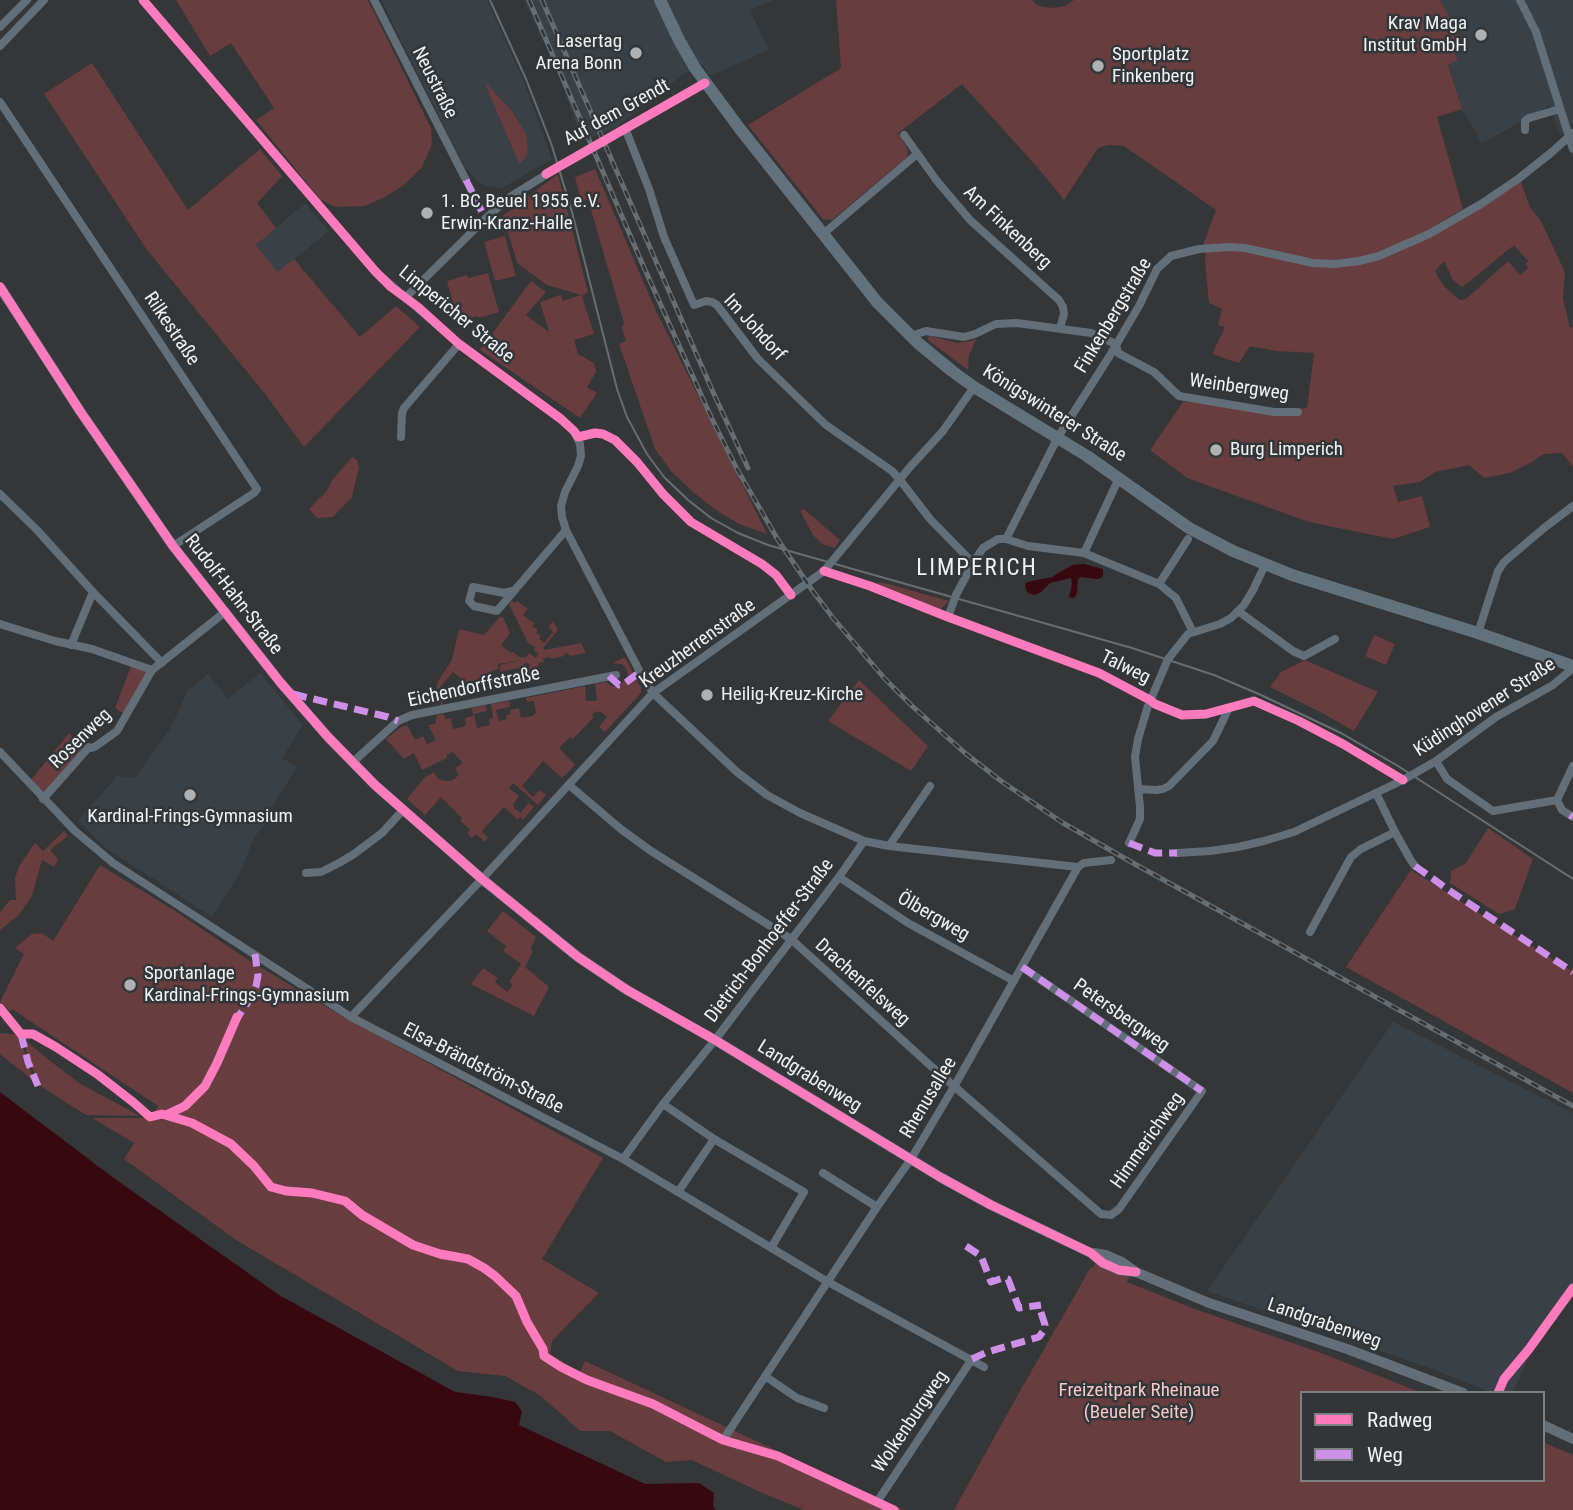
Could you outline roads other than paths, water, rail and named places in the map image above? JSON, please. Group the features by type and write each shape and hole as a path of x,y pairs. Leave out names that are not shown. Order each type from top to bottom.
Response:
{"main road":[{"name":"Königswinterer Straße","path":"660,0 679,40 705,83 877,302 911,336 974,387 1058,437 1189,528 1233,551 1265,565 1478,633 1573,667"}],"street":[{"path":"0,27 27,0"},
{"path":"0,46 44,0"},
{"name":"Limpericher Straße","path":"143,0 375,271 459,344 561,419 578,437"},
{"name":"Neustraße","path":"374,0 466,180"},
{"path":"1520,0 1536,32 1571,135 1573,149"},
{"name":"Auf dem Grendt","path":"406,298 510,197 552,170 705,83"},
{"name":"Rilkestraße","path":"0,102 257,489 173,546"},
{"path":"1525,130 1525,121 1529,118 1560,108"},
{"name":"Im Johdorf","path":"622,130 649,189 664,237 694,305 706,301 717,305 758,359 826,425 892,471 900,480"},
{"name":"Am Finkenberg","path":"904,135 937,181 971,220 1059,300 1064,314 1060,328"},
{"name":"Finkenbergstraße","path":"1006,539 1058,437 1164,261 1176,254 1199,249 1245,248 1313,263 1335,264 1379,256 1429,234 1481,204 1518,179 1571,135"},
{"path":"823,234 917,154"},
{"name":"Rudolf-Hahn-Straße","path":"1,292 173,546 280,681 326,735 375,785 482,879"},
{"name":"Weinbergweg","path":"911,336 926,331 964,337 996,324 1017,323 1091,332 1116,344 1118,353 1154,372 1179,396 1275,412 1298,412"},
{"name":"Limpericher Straße","path":"401,437 404,408 459,344"},
{"name":"Kreuzherrenstraße","path":"351,1017 653,693 824,571 943,431 974,387"},
{"path":"791,595 776,575 762,564 691,522 615,440 595,433 578,437 581,456 561,506 566,530 653,693 737,772 767,795 800,813 864,841 1078,867 1084,863 1111,860"},
{"path":"1084,553 1119,478"},
{"path":"900,480 930,519 973,563"},
{"path":"0,494 162,663"},
{"path":"1478,633 1498,571 1504,562 1573,506"},
{"path":"512,591 504,593 473,587 469,601 474,606 497,611 566,530"},
{"path":"948,617 953,601 984,548 998,539 1006,539 1028,546 1084,553 1159,583 1177,598 1193,632"},
{"path":"1159,583 1188,539"},
{"path":"1129,843 1140,819 1135,757 1142,725 1170,656 1193,632 1231,618 1253,590 1265,565"},
{"name":"Talweg","path":"824,571 1099,673 1155,704 1182,715 1206,714 1254,701 1321,733 1403,780"},
{"path":"71,645 93,592"},
{"path":"1238,611 1304,656 1335,639"},
{"name":"Rosenweg","path":"43,799 89,747 96,746 117,731 152,670 225,612"},
{"path":"0,624 92,649 152,670"},
{"name":"Küdinghovener Straße","path":"1177,853 1238,847 1286,836 1403,780 1436,761 1496,717 1553,685 1573,667"},
{"name":"Eichendorffstraße","path":"353,762 398,721 412,715 616,675"},
{"path":"1138,789 1156,790 1169,786 1213,741 1229,708"},
{"name":"Elsa-Brändström-Straße","path":"0,752 75,831 113,863 351,1017 623,1159 828,1282 984,1367"},
{"path":"1436,761 1447,779 1493,811 1557,800"},
{"path":"1557,800 1573,766"},
{"name":"Drachenfelsweg","path":"569,785 651,851 791,939 932,1067 1101,1214 1111,1215 1119,1209"},
{"path":"889,846 930,786"},
{"path":"1376,793 1415,866"},
{"path":"1557,800 1562,810 1573,817"},
{"path":"306,873 321,872 354,854 382,833 403,810"},
{"path":"1310,932 1351,857 1395,832"},
{"name":"Dietrich-Bonhoeffer-Straße","path":"623,1159 864,841"},
{"name":"Rhenusallee","path":"723,1440 911,1159 1078,867"},
{"name":"Ölbergweg","path":"839,877 908,923 1014,981"},
{"name":"Landgrabenweg","path":"482,879 595,969 629,991 991,1205 1091,1253 1106,1255 1136,1272 1209,1303 1350,1350 1459,1391"},
{"name":"Petersbergweg","path":"1022,967 1202,1091"},
{"name":"Himmerichweg","path":"1119,1209 1202,1091"},
{"path":"663,1104 714,1139 804,1192 771,1248"},
{"path":"678,1192 714,1139"},
{"path":"823,1174 877,1207"},
{"name":"Wolkenburgweg","path":"877,1502 972,1359"},
{"path":"765,1376 797,1398 824,1409"},
{"path":"1545,1426 1573,1438"}],"tram line":[{"path":"490,0 526,79 551,143 572,212 617,389 627,417 647,454 664,477 688,500 711,518 768,545 1132,648 1214,675 1261,695 1341,733 1398,766 1573,879"}],"railway":[{"path":"529,0 642,263 737,469 778,540 812,590 885,679 965,753 1063,823 1573,1106"},
{"path":"542,0 748,468"}],"place":[{"name":"Krav Maga Institut GmbH","path":"1481,35"},
{"name":"Lasertag Arena Bonn","path":"636,53"},
{"name":"Sportplatz Finkenberg","path":"1098,66"},
{"name":"1. BC Beuel 1955 e.V. Erwin-Kranz-Halle","path":"427,213"},
{"name":"Burg Limperich","path":"1216,450"},
{"name":"Heilig-Kreuz-Kirche","path":"707,695"},
{"name":"Kardinal-Frings-Gymnasium","path":"190,795"},
{"name":"Sportanlage Kardinal-Frings-Gymnasium","path":"130,985"}],"district":[{"name":"LIMPERICH","path":"977,569"}],"park label":[{"name":"Freizeitpark Rheinaue (Beueler Seite)","path":"1139,1402"}]}
